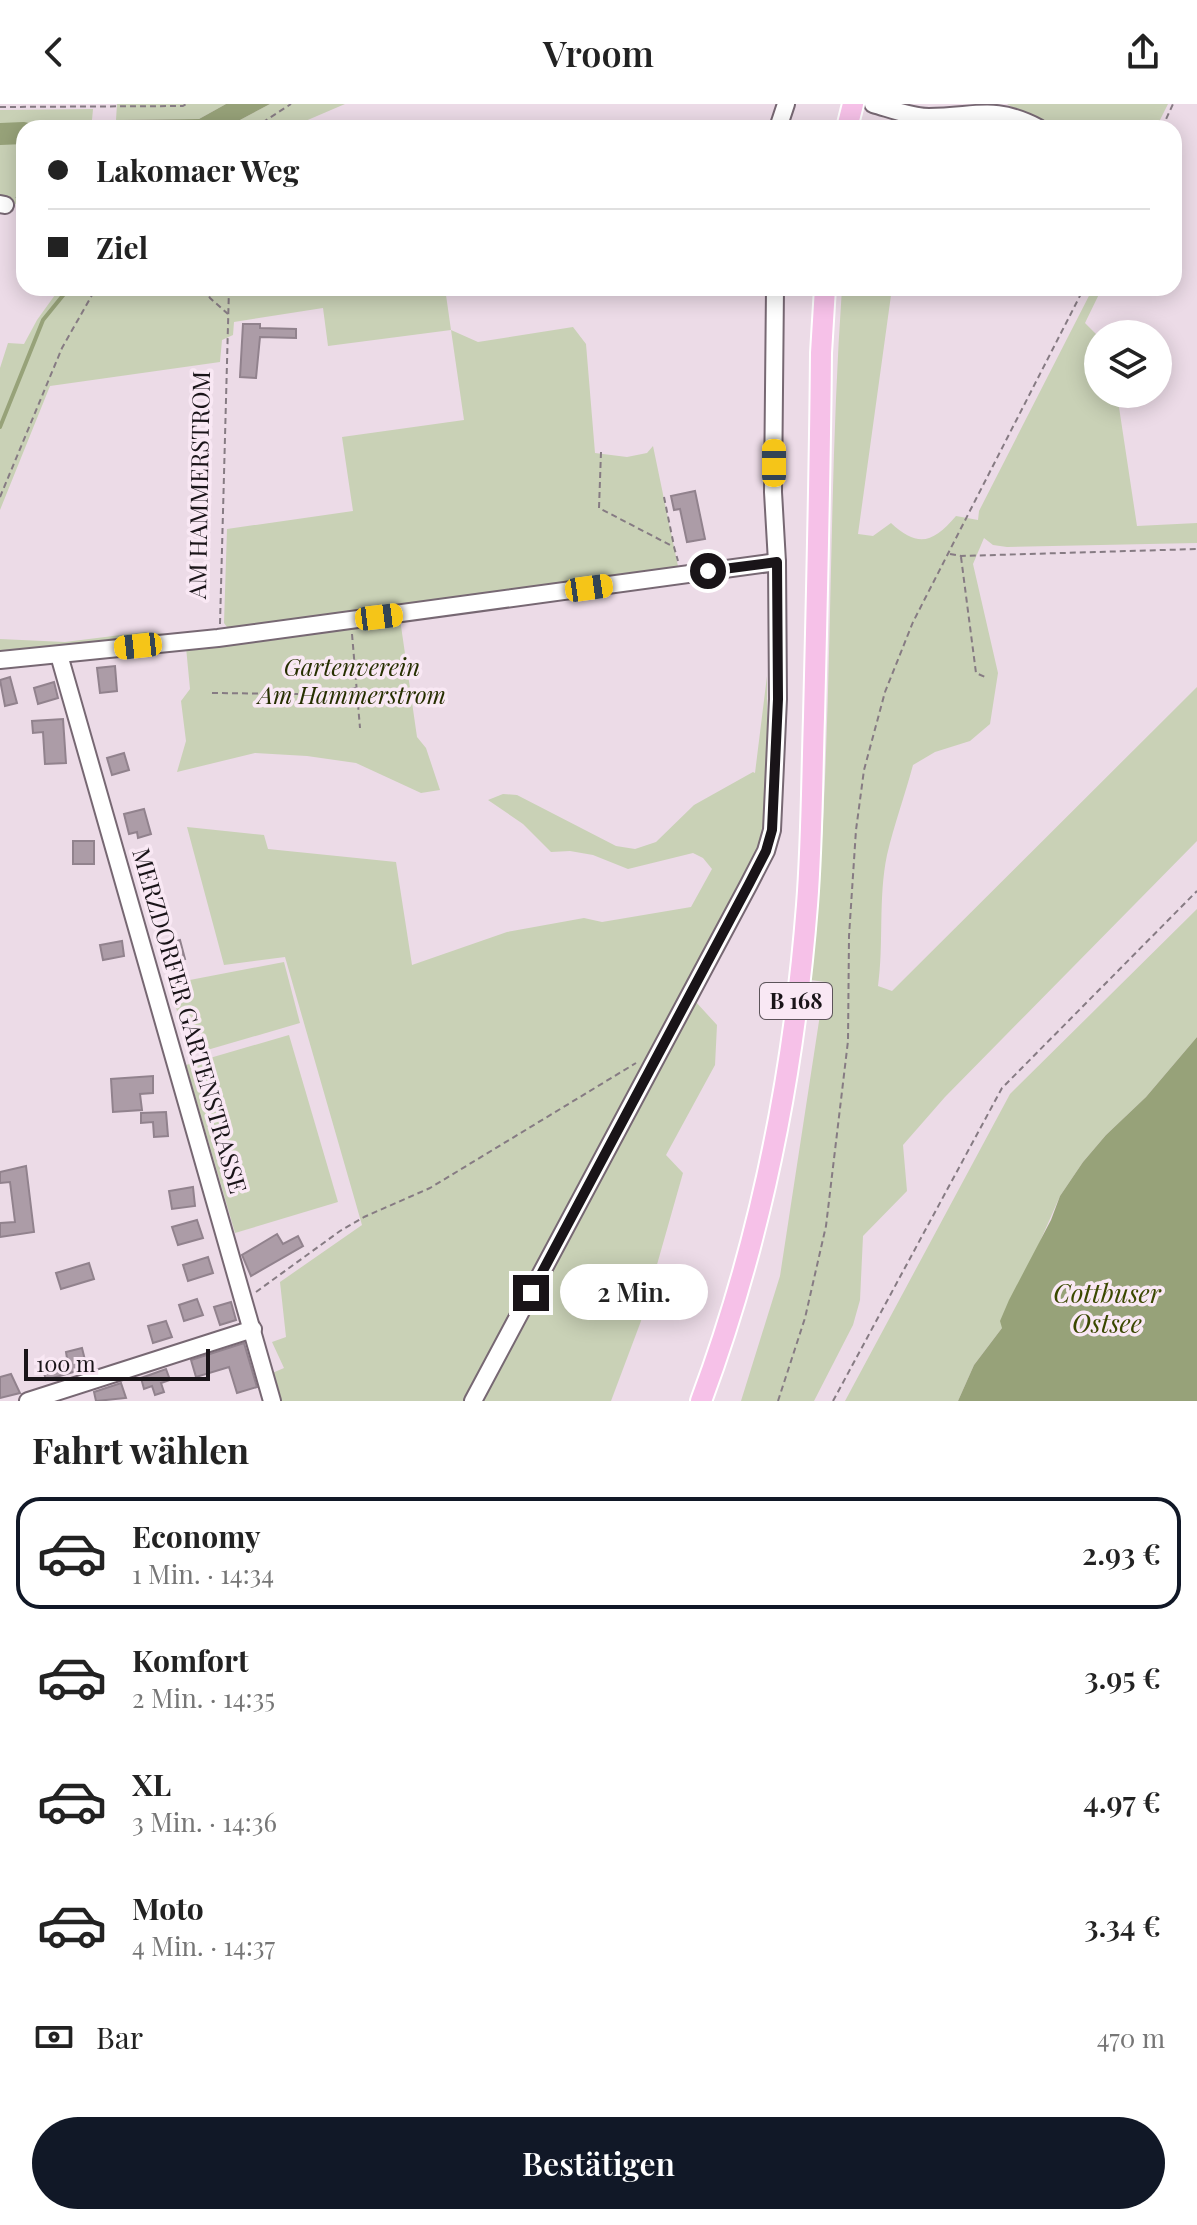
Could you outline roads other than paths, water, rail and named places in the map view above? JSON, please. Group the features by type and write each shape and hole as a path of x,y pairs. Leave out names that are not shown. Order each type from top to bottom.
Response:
{"main road":[{"name":"B 168","path":"701,1401 747,1258 778,1122 801,961 811,821 825,296"}],"street":[{"path":"873,104 927,117 999,111 1025,120"},
{"path":"473,1401 766,851 772,830 776,760 775,296"},
{"path":"0,660 218,638 777,562"},
{"name":"MERZDORFER GARTENSTRASSE","path":"59,655 272,1401"},
{"path":"28,1401 253,1329"}],"water":[{"path":"226,104 270,104 240,120 116,120 199,119"},
{"name":"Cottbuser Ostsee","path":"1197,1037 1197,1401 958,1401 974,1365 1002,1328 1000,1321 1009,1300 1051,1220 1060,1196 1106,1135 1146,1097"}],"waterway":[{"path":"0,134 16,133"},
{"path":"0,427 43,320 62,296"}],"park label":[{"name":"Gartenverein Am Hammerstrom","path":"352,682"}]}
